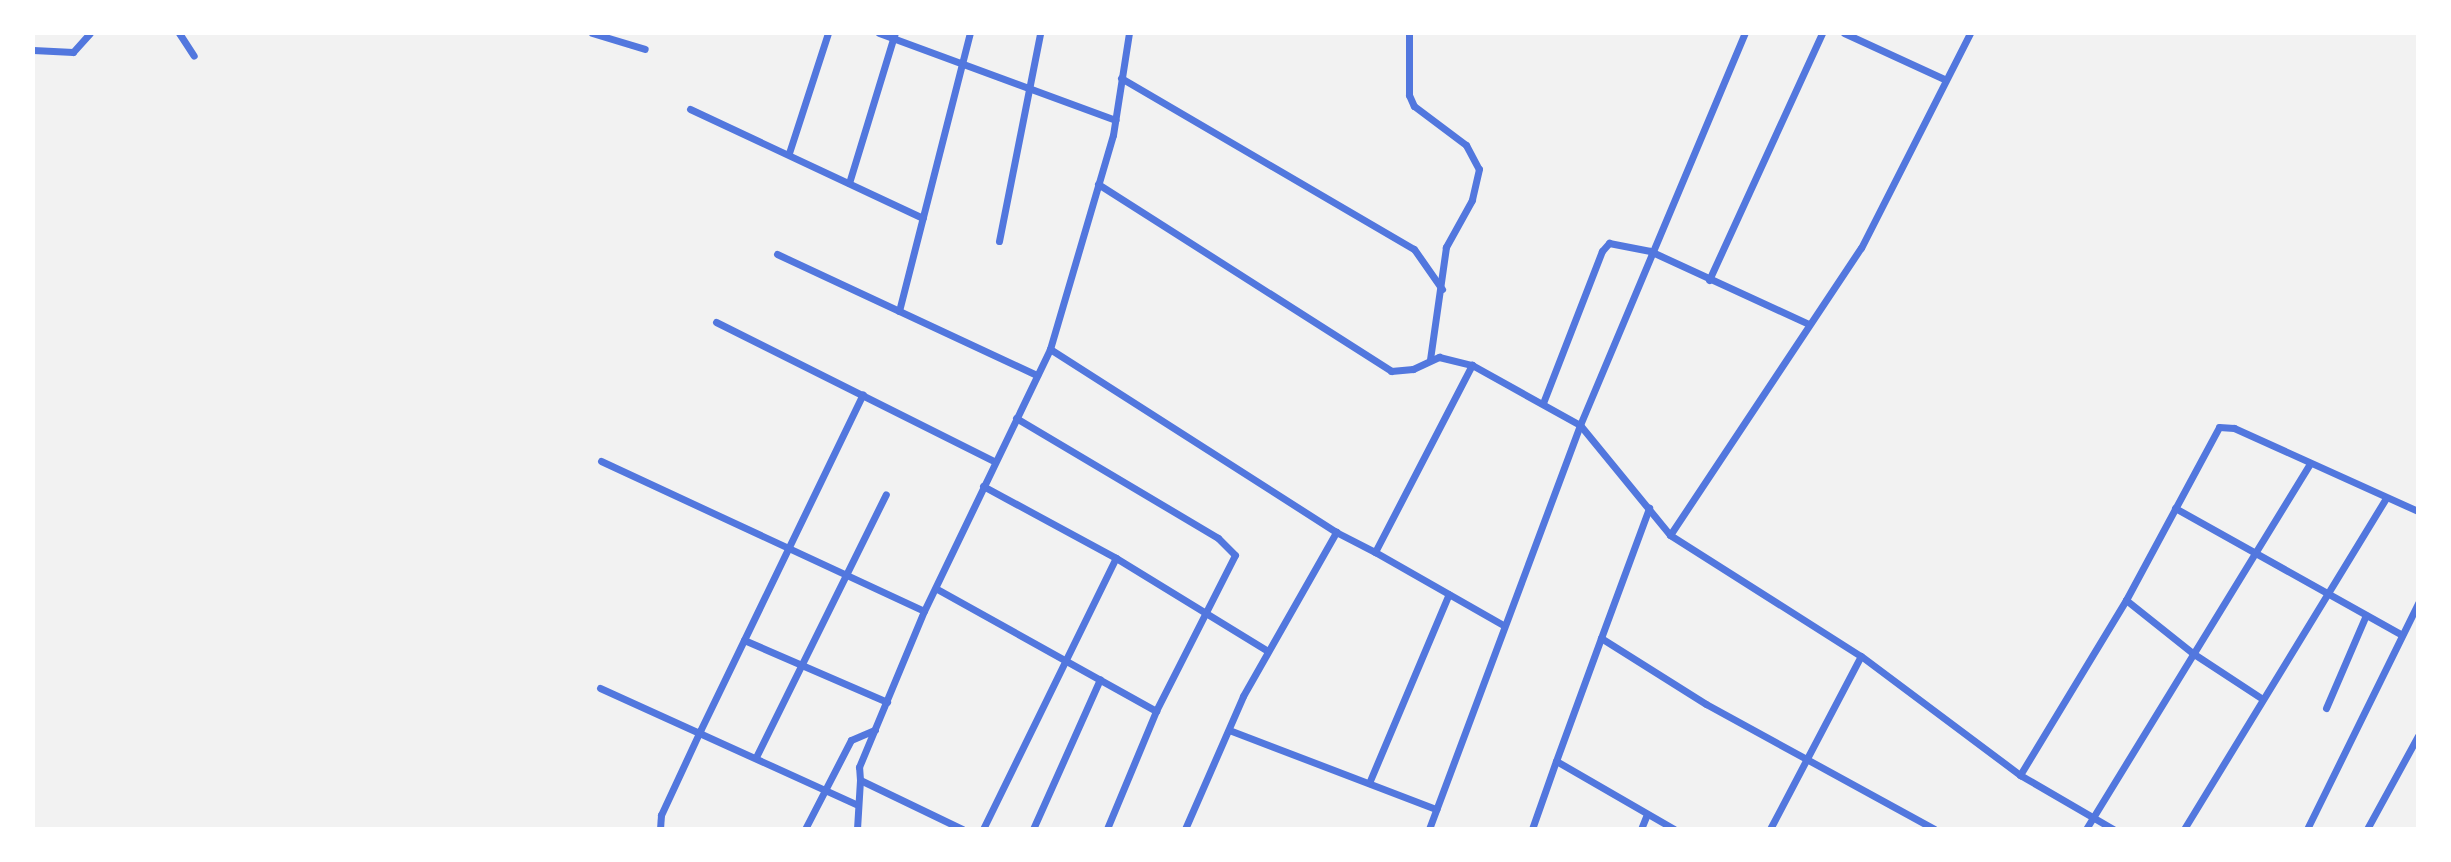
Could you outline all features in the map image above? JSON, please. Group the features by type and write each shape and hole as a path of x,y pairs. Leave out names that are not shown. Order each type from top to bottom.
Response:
{"street":[{"path":"33,50 73,52 90,33"},
{"path":"179,33 194,56"},
{"path":"592,33 645,49"},
{"path":"789,153 828,33"},
{"path":"879,33 895,36 964,65 1115,120"},
{"path":"900,311 970,33"},
{"path":"999,241 1040,33"},
{"path":"857,829 859,767 924,611 937,589 982,486 1050,349 1115,120 1129,33"},
{"path":"1409,33 1409,95 1414,106 1466,145 1479,169 1472,200 1446,247 1430,359"},
{"path":"1429,829 1503,625 1580,425 1650,251 1745,33"},
{"path":"1709,279 1822,33"},
{"path":"1844,33 1946,80"},
{"path":"1670,535 1861,248 1970,33"},
{"path":"849,183 895,36"},
{"path":"1121,78 1414,249 1442,289"},
{"path":"690,109 923,218"},
{"path":"1098,184 1391,370 1413,369 1430,359 1472,365 1580,425 1670,535 1861,656 2020,775 2113,829"},
{"path":"1543,403 1602,251 1609,243 1625,243 1650,251 1809,324"},
{"path":"777,254 1037,375"},
{"path":"716,322 995,462"},
{"path":"1050,349 1336,533 1376,552 1503,625"},
{"path":"1376,552 1472,365"},
{"path":"660,829 661,815 700,731 863,394"},
{"path":"1016,418 1229,547 1235,555 1203,613 1156,711 1107,829"},
{"path":"2020,775 2126,600 2219,427 2234,428 2418,511"},
{"path":"601,461 924,611"},
{"path":"2086,829 2310,464"},
{"path":"982,486 1116,558 1268,651"},
{"path":"756,757 886,494"},
{"path":"2184,829 2261,698 2328,595 2386,498"},
{"path":"1532,829 1649,508"},
{"path":"2175,508 2255,556 2402,635"},
{"path":"1185,829 1228,730 1268,651 1336,533"},
{"path":"983,829 1068,661 1116,558"},
{"path":"937,589 1156,711"},
{"path":"1370,783 1449,594"},
{"path":"2126,600 2194,654 2261,698"},
{"path":"2307,829 2418,603"},
{"path":"2326,708 2366,615"},
{"path":"1601,638 1706,704 1934,829"},
{"path":"744,640 887,702"},
{"path":"1770,829 1861,656"},
{"path":"1033,829 1100,679"},
{"path":"600,688 700,731 856,804"},
{"path":"805,829 850,740 875,730"},
{"path":"1228,730 1436,809"},
{"path":"2367,829 2418,736"},
{"path":"1556,761 1674,829"},
{"path":"860,780 962,829"},
{"path":"1641,829 1647,814"}]}
